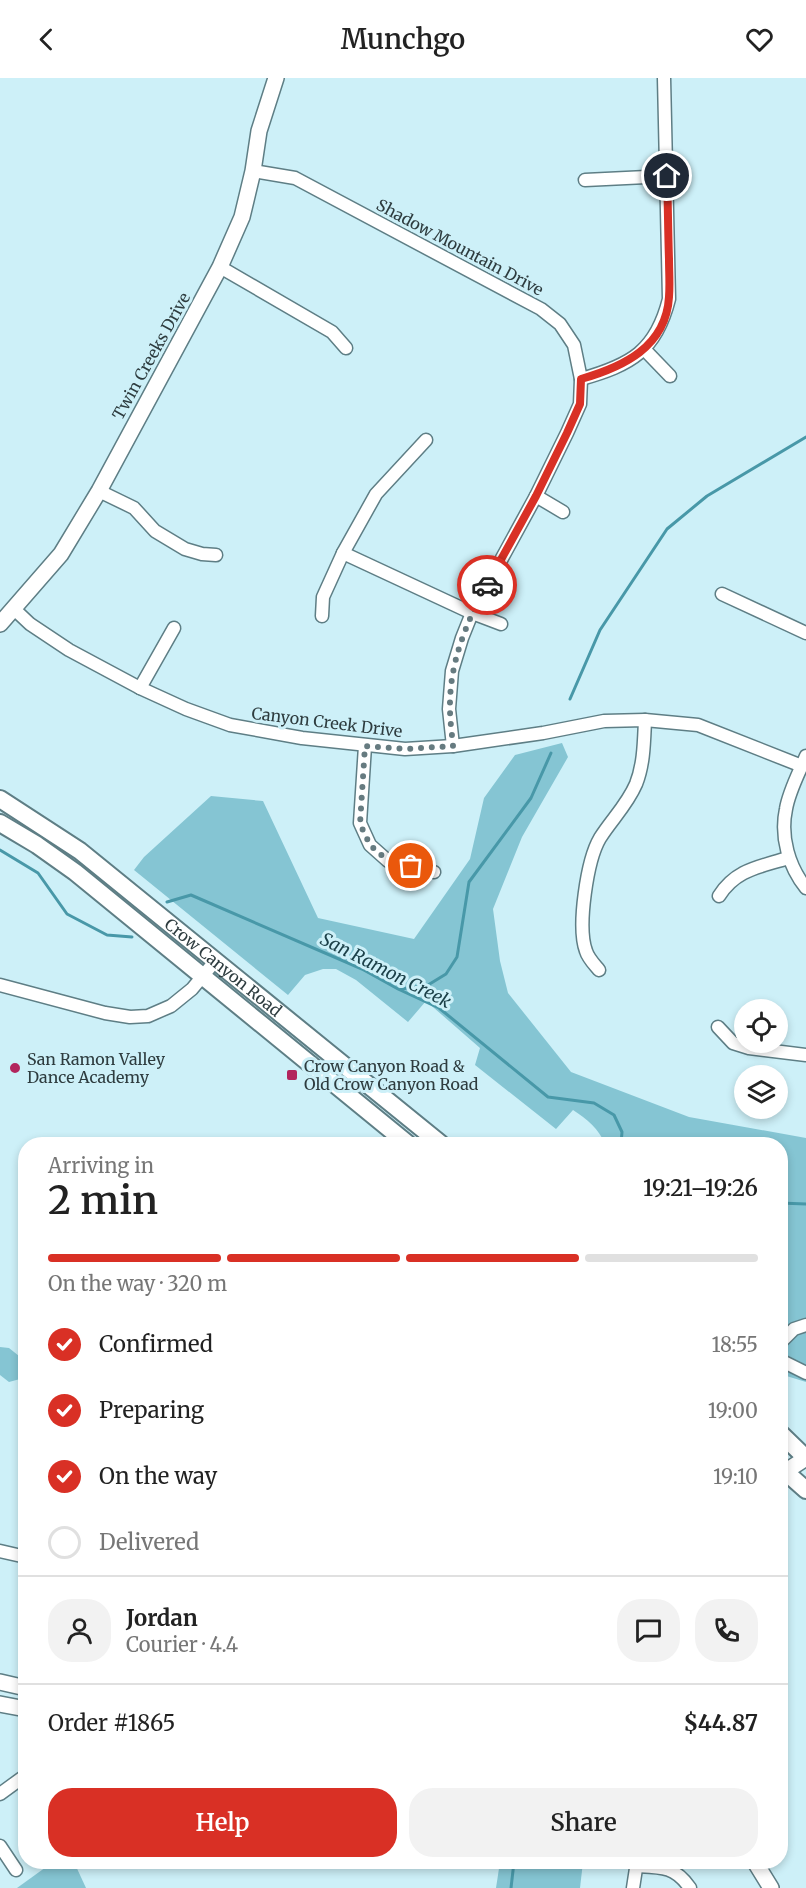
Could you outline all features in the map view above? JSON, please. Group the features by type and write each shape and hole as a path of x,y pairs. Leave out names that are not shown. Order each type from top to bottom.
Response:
{"main road":[{"name":"Crow Canyon Road","path":"0,799 75,847 432,1137"},
{"name":"Crow Canyon Road","path":"0,823 37,845 75,872 399,1137"},
{"path":"788,1441 806,1458"},
{"path":"788,1476 806,1490"}],"street":[{"name":"Twin Creeks Drive","path":"0,624 61,554 99,490 220,267 242,218 253,171 259,130 276,78"},
{"path":"581,379 609,371 644,349 656,336 663,321 669,299 664,78"},
{"name":"Shadow Mountain Drive","path":"253,171 295,178 541,309 560,324 574,345 581,379 580,404 536,496 472,614 452,671 450,709 453,746"},
{"path":"585,180 667,176"},
{"path":"220,267 332,332 345,348"},
{"path":"644,349 669,376"},
{"path":"322,616 323,597 343,553 376,494 426,440"},
{"path":"99,490 134,508 155,531 185,549 216,555"},
{"path":"536,496 563,512"},
{"path":"343,553 472,614 501,624"},
{"path":"722,594 806,633"},
{"name":"Canyon Creek Drive","path":"13,608 49,638 140,688 186,709 230,725 302,738 405,749 453,746 543,733 604,721 645,720 698,725 804,761"},
{"path":"140,688 174,628"},
{"path":"599,970 586,953 582,937 590,859 600,838 631,796 638,780 643,754 645,720"},
{"path":"365,746 360,824 370,845 388,861 434,872"},
{"path":"804,761 786,809 784,833 788,858 806,888"},
{"path":"719,896 727,883 741,873 788,858"},
{"path":"0,985 105,1013 130,1017 148,1016 171,1006 192,989 216,960"},
{"path":"718,1027 733,1043 749,1048 806,1055"},
{"path":"788,1335 794,1329 806,1325"},
{"path":"788,1364 806,1373"},
{"path":"788,1468 806,1458"},
{"path":"0,1551 18,1555"},
{"path":"0,1682 18,1686"},
{"path":"0,1704 18,1707"},
{"path":"0,1794 18,1781"},
{"path":"0,1846 16,1870"},
{"path":"633,1888 636,1869"},
{"path":"670,1869 679,1874 690,1888"},
{"path":"759,1869 771,1888"}],"shaded area":[{"path":"562,743 568,757 522,837 493,909 500,961 508,993 571,1072 689,1117 806,1138 806,1382 788,1376 788,1137 601,1137 592,1125 573,1110 556,1129 475,1065 480,1048 426,1001 408,1022 356,980 336,969 323,969 305,975 288,995 134,870 144,857 211,796 263,801 318,918 414,939 470,859 484,798 515,755"},
{"path":"0,1347 9,1348 18,1355 18,1380 9,1382 0,1375"},
{"path":"43,1869 77,1869 86,1888 17,1888"},
{"path":"499,1869 582,1869 580,1888 496,1888"}],"waterway":[{"path":"570,699 600,630 667,529 707,496 806,437"},
{"path":"401,989 428,985 446,974 457,957 469,882 531,798 551,753"},
{"name":"San Ramon Creek","path":"0,850 38,873 67,914 107,935 132,937"},
{"name":"San Ramon Creek","path":"167,902 191,895 362,969 439,1008 548,1097 594,1103 614,1115 622,1132 622,1137"},
{"name":"San Ramon Creek","path":"788,1203 806,1204"},
{"path":"511,1888 513,1869"}],"way so far":[{"path":"411,866 388,861 370,845 360,824 365,746 405,749 453,746 450,709 452,671 462,638 487,585"}],"place":[{"name":"San Ramon Valley Dance Academy","path":"15,1068"},
{"name":"Crow Canyon Road & Old Crow Canyon Road","path":"292,1075"}],"route":[{"path":"487,585 536,496 567,433 580,404 581,379 609,371 628,361 656,336 663,321 669,299 667,176"}]}
